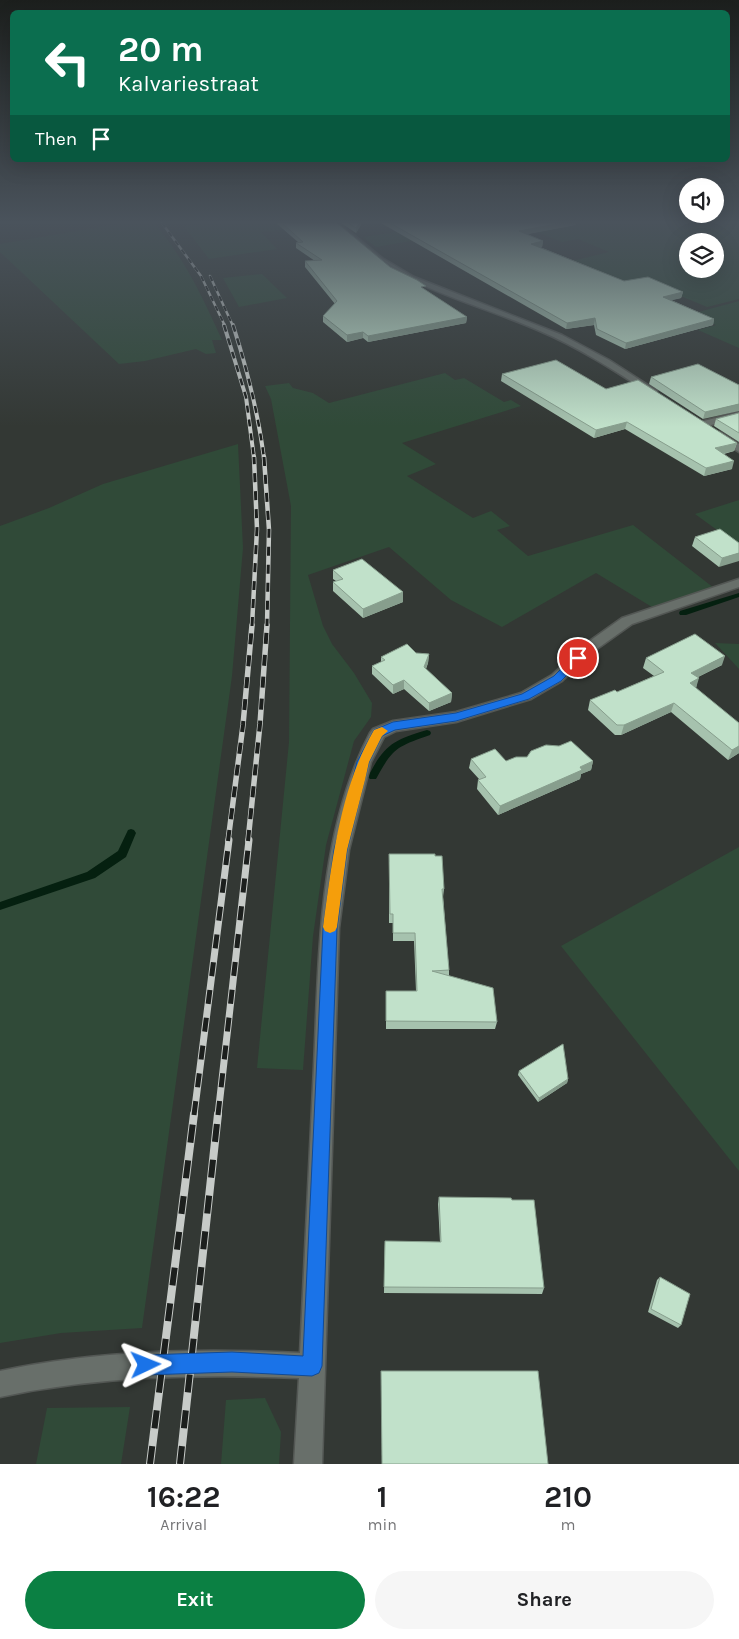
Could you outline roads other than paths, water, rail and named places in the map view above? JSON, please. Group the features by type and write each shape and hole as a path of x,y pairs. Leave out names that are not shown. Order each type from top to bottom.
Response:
{"street":[{"path":"438,291 526,322 560,337 594,354 660,396"},
{"path":"739,415 700,421 739,449"},
{"path":"308,1464 330,928 340,850 363,762 378,733 393,726 456,717 526,696 557,678 589,648 627,621 739,583"},
{"path":"0,1384 27,1377 111,1366 232,1362 312,1366"}],"waterway":[{"path":"683,613 739,595"},
{"path":"373,777 388,751 399,743 427,733"},
{"path":"0,906 91,875 122,854 131,833"}],"railway":[{"path":"208,291 225,326"},
{"path":"217,291 233,326"},
{"path":"224,325 246,397 254,458"},
{"path":"233,325 252,391 264,458"},
{"path":"252,626 257,529 254,457"},
{"path":"264,457 269,530 267,626"},
{"path":"228,841 243,725 252,625"},
{"path":"248,841 260,724 267,625"},
{"path":"194,1115 229,840"},
{"path":"218,1115 249,840"},
{"path":"150,1464 194,1114"},
{"path":"180,1464 218,1114"}]}
